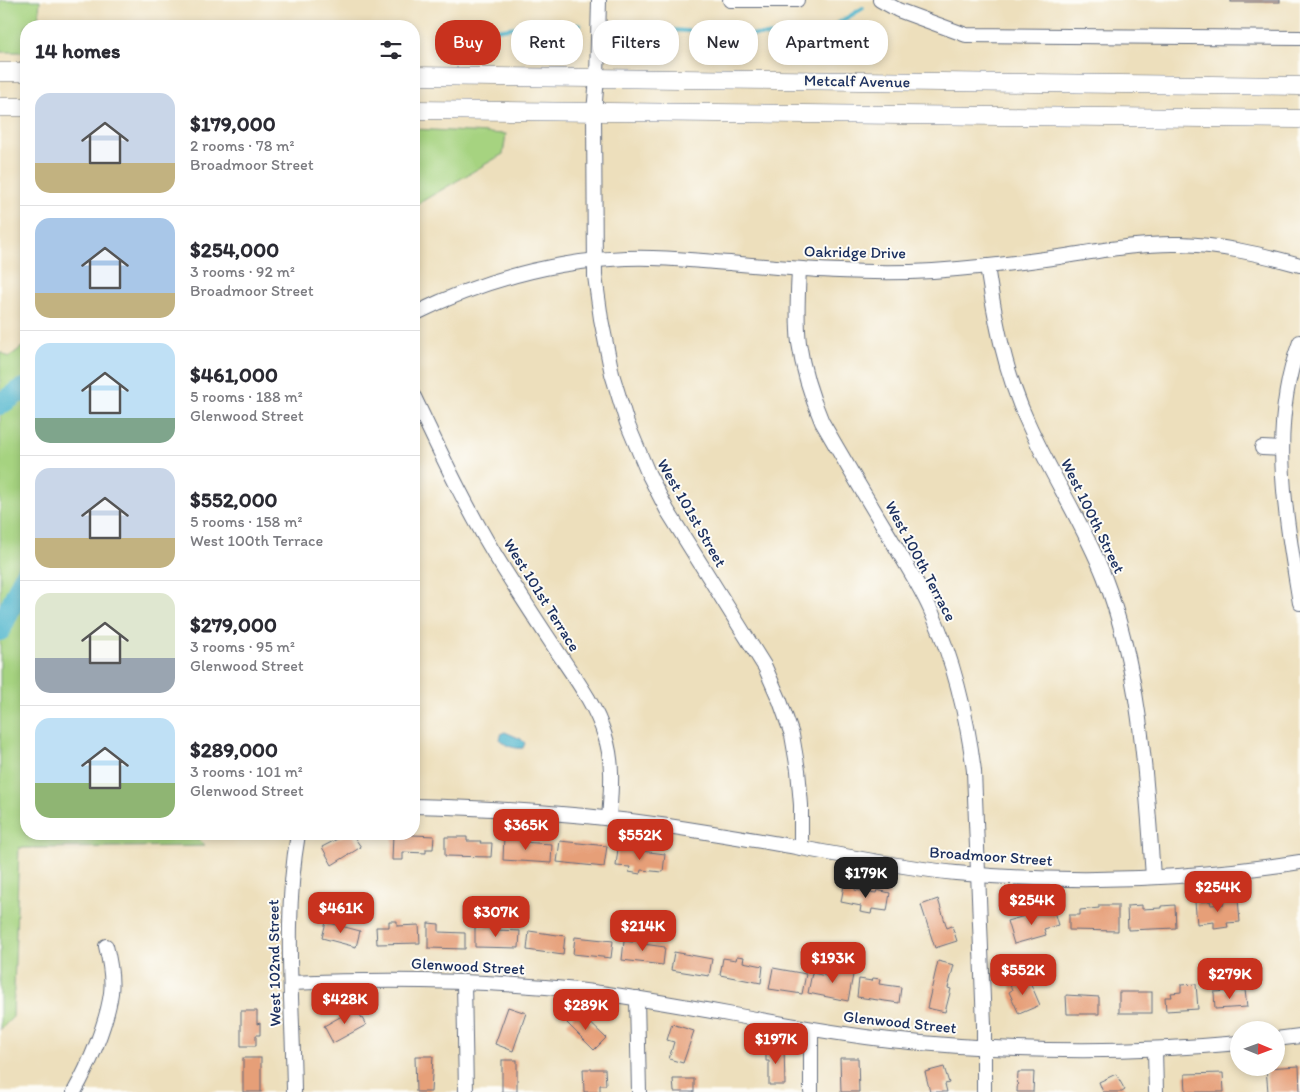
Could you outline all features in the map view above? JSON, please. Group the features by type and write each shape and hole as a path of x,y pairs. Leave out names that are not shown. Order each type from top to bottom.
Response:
{"main road":[{"path":"0,72 20,72"},
{"name":"Metcalf Avenue","path":"420,76 1300,86"},
{"path":"0,107 20,107"},
{"name":"Metcalf Avenue","path":"420,110 1300,120"}],"street":[{"name":"West 101st Street","path":"599,0 594,112 594,260 601,319 612,374 627,423 648,473 671,517 764,667 780,701 792,735 798,770 801,805 801,848"},
{"path":"730,0 797,0"},
{"path":"880,0 898,10 966,35 1300,38"},
{"name":"Oakridge Drive","path":"420,311 499,279 534,270 594,260 643,258 799,269 875,272 932,271 986,266 1119,248 1180,244 1219,247 1262,254 1300,265"},
{"name":"West 100th Street","path":"986,266 1001,349 1015,393 1037,442 1093,550 1118,618 1131,667 1136,699 1147,794 1153,878"},
{"name":"West 100th Terrace","path":"799,269 799,342 803,369 811,398 822,422 913,576 932,612 945,644 960,691 970,738 974,771 984,1092"},
{"path":"1300,342 1283,415 1282,449 1282,483 1300,603"},
{"name":"West 101st Terrace","path":"420,409 483,533 597,714 606,737 610,760 609,819"},
{"path":"1262,448 1282,449"},
{"name":"Broadmoor Street","path":"420,806 481,808 668,826 924,869 978,875 1058,879 1153,878 1210,874 1300,862"},
{"name":"West 102nd Street","path":"294,1092 290,983 290,905 297,840"},
{"path":"74,1092 83,1077 96,1046 110,1001 112,982 106,946"},
{"name":"Glenwood Street","path":"290,983 388,980 464,982 578,990 636,998 811,1029 888,1040 984,1048 1088,1050 1230,1044"},
{"path":"464,982 466,1092"},
{"path":"636,998 639,1092"},
{"path":"811,1029 811,1092"},
{"path":"1285,1038 1300,1036"},
{"path":"1155,1048 1156,1092"}],"green space":[{"path":"0,0 40,0 38,20 20,20 20,52 0,52"},
{"path":"420,129 506,134 503,154 420,202"},
{"path":"20,349 20,840 199,840 205,846 19,848 13,1017 0,1030 0,352 9,357"}],"water":[{"path":"505,732 521,739 525,743 523,748 504,744 500,739 502,733"}],"building":[{"path":"1231,0 1280,0 1280,2 1231,2"},
{"path":"420,835 434,836 433,849 426,849 426,853 403,852 403,860 392,860 393,840 420,840"},
{"path":"504,835 521,836 521,842 552,844 551,863 503,860"},
{"path":"445,837 467,837 467,841 492,843 491,857 445,856"},
{"path":"335,840 356,840 361,847 332,865 322,847"},
{"path":"560,841 607,846 604,867 557,862"},
{"path":"618,848 665,854 663,872 641,870 640,874 629,872 630,867 616,866"},
{"path":"844,885 855,887 855,890 876,893 877,890 890,893 887,911 872,909 871,914 860,912 861,906 841,902"},
{"path":"938,899 947,928 952,926 957,941 935,948 921,905"},
{"path":"1238,899 1240,922 1227,923 1228,927 1214,929 1214,922 1197,924 1195,902 1210,901 1211,905 1224,904 1223,900"},
{"path":"1099,905 1118,905 1118,931 1069,930 1069,915 1080,915 1080,910 1099,908"},
{"path":"1142,905 1142,909 1175,905 1176,928 1128,930 1127,906"},
{"path":"1053,908 1058,925 1044,929 1046,935 1014,944 1007,921"},
{"path":"389,921 397,921 397,926 419,925 420,943 377,944 376,927 389,927"},
{"path":"326,922 360,931 356,947 322,938"},
{"path":"428,923 439,924 439,932 465,933 465,949 428,948"},
{"path":"487,924 496,925 496,930 520,931 519,948 475,947 475,927 487,927"},
{"path":"529,931 565,936 563,955 527,950"},
{"path":"575,937 613,941 611,958 573,954"},
{"path":"634,937 643,939 643,944 665,947 663,965 622,960 624,941 633,942"},
{"path":"674,952 712,959 709,976 671,970"},
{"path":"737,956 744,957 743,962 763,966 761,983 720,975 723,958 736,960"},
{"path":"938,961 954,965 948,988 951,989 945,1012 927,1008"},
{"path":"834,966 854,970 848,1001 808,993 812,973 831,977"},
{"path":"773,968 806,974 802,994 769,989"},
{"path":"1020,977 1023,985 1030,982 1040,1005 1019,1014 1009,992 1012,990 1009,982"},
{"path":"873,978 880,979 879,984 901,987 899,1003 857,997 859,979 872,981"},
{"path":"1196,984 1198,1009 1166,1011 1165,997 1172,997 1171,993 1181,992 1181,985"},
{"path":"1245,990 1247,1007 1215,1009 1214,992"},
{"path":"1119,992 1152,992 1152,1013 1119,1013"},
{"path":"1066,995 1099,997 1099,1014 1067,1014"},
{"path":"508,1007 526,1013 513,1051 495,1044"},
{"path":"356,1008 366,1025 333,1043 324,1026"},
{"path":"241,1011 257,1011 257,1024 260,1023 260,1035 256,1035 256,1046 241,1046"},
{"path":"578,1011 606,1038 594,1050 567,1023"},
{"path":"672,1024 694,1031 683,1063 669,1059 674,1042 667,1040"},
{"path":"766,1047 784,1047 785,1085 769,1085 769,1061 766,1061"},
{"path":"415,1056 433,1056 431,1092 416,1092"},
{"path":"243,1058 261,1058 261,1092 243,1092"},
{"path":"840,1058 858,1058 859,1092 841,1092"},
{"path":"502,1060 517,1060 517,1092 502,1092"},
{"path":"1299,1066 1300,1092 1268,1092 1267,1076 1285,1076 1285,1067"},
{"path":"944,1067 949,1083 945,1084 947,1092 930,1092 925,1072"},
{"path":"583,1069 605,1069 606,1085 600,1085 600,1092 584,1092"},
{"path":"1018,1072 1034,1072 1033,1092 1017,1092"},
{"path":"1223,1073 1224,1092 1186,1092 1185,1074"},
{"path":"1116,1074 1125,1090 1122,1092 1103,1092 1099,1082"},
{"path":"673,1079 694,1079 694,1092 674,1092"}],"waterway":[{"path":"679,31 814,38 863,8"},
{"path":"501,29 511,28"},
{"path":"0,404 20,391"},
{"path":"0,630 20,586"}]}
